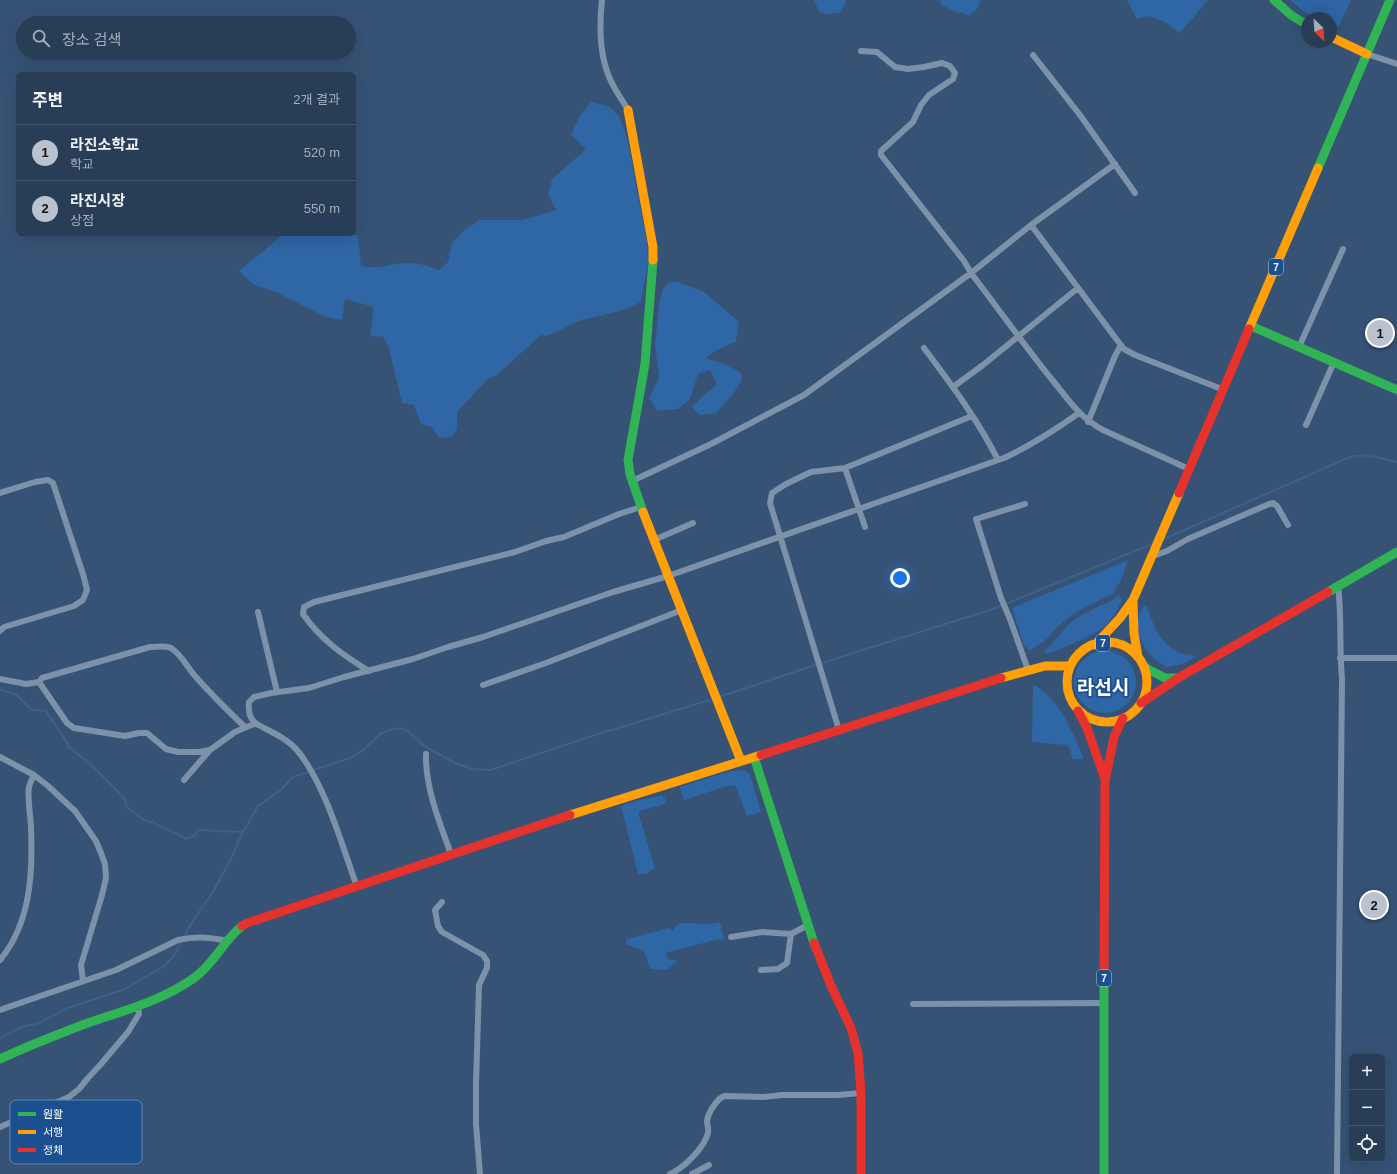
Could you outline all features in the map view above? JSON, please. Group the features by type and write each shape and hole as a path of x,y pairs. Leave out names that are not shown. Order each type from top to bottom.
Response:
{"main road":[{"path":"1274,0 1291,15 1301,21"},
{"name":"7","path":"1105,781 1087,728 1070,699 1067,688 1067,677 1070,666 1076,657 1085,649 1095,644 1118,622 1133,600 1390,0"},
{"path":"1337,41 1367,54"},
{"path":"628,110 650,230 653,260 645,364 629,455 630,474 641,507 741,761"},
{"path":"1251,326 1397,390"},
{"path":"1141,703 1178,678 1397,552"},
{"name":"7","path":"1133,600 1134,633 1138,657"},
{"name":"7","path":"1076,708 1086,716 1098,721 1111,722 1123,718 1133,712 1141,703 1146,692 1147,679 1144,667 1138,657 1129,649 1118,644 1095,644"},
{"path":"0,1059 21,1049 138,1007 170,993 198,975 209,964 238,928 247,923 608,802 1028,670 1045,666 1070,666"},
{"path":"1144,667 1165,678 1178,678"},
{"name":"7","path":"1104,1174 1105,781 1114,737 1123,718"},
{"path":"754,757 808,925 832,988 851,1028 858,1053 861,1093 861,1174"}],"street":[{"path":"602,0 601,34 606,69 612,84 628,110"},
{"path":"861,51 877,52 895,67 908,69 942,63 950,66 955,73 953,79 929,95 920,104 913,122 881,151 881,155 960,255 971,273 1018,336 1078,412 1088,422 1103,430 1189,469"},
{"path":"1367,54 1397,64"},
{"path":"1033,55 1080,115 1135,193"},
{"path":"632,481 711,444 804,395 971,273 1031,226 1115,164"},
{"path":"1031,226 1121,345 1135,355 1224,390"},
{"path":"1300,348 1343,249"},
{"path":"953,387 983,365 1078,288"},
{"path":"1088,422 1121,345"},
{"path":"924,348 953,387 985,435 998,460"},
{"path":"1306,425 1334,362"},
{"path":"357,887 327,803 311,771 296,750 286,740 256,723 249,714 249,702 254,697 277,692 309,688 413,659 613,592 668,576 998,460 1021,450 1064,423 1078,412"},
{"path":"839,730 770,503 772,493 786,484 811,472 845,468 972,416"},
{"path":"845,468 865,527"},
{"path":"0,493 35,482 48,480 53,483 87,590 83,600 74,606 4,627 0,631"},
{"path":"1153,553 1167,550 1188,539 1273,503 1277,506 1288,525"},
{"path":"1025,504 976,519 1001,598 1025,658 1028,670"},
{"path":"369,671 335,648 310,625 303,614 304,607 314,602 515,552 546,541 564,537 619,514 641,507"},
{"path":"654,540 693,523"},
{"path":"1337,1174 1342,679 1340,658 1341,607 1338,586"},
{"path":"483,685 546,663 682,610"},
{"path":"258,612 277,692"},
{"path":"0,678 26,684 39,682 42,678 150,648 164,646 177,652 195,675 245,727"},
{"path":"1340,658 1397,658"},
{"path":"39,682 67,722 74,728 125,736 147,733 166,749 178,752 199,752 210,750"},
{"path":"184,780 210,750 235,732 256,723"},
{"path":"426,754 426,766 431,794 451,854"},
{"path":"0,757 34,775 48,786 75,812 96,841 105,864 106,878 102,895 81,965 83,981"},
{"path":"0,960 18,932 26,908 31,874 32,845 29,786 34,775"},
{"path":"442,902 435,910 438,926 442,932 483,955 487,961 487,968 480,985 477,1022 476,1124 480,1174"},
{"path":"731,937 762,932 791,934 808,925"},
{"path":"761,970 778,969 788,963 791,934"},
{"path":"0,1010 116,970 178,940 186,938 213,938 227,941"},
{"path":"913,1004 1104,1003"},
{"path":"62,1100 69,1097 79,1089 128,1032 139,1014 138,1007"},
{"path":"670,1174 678,1171 690,1161 703,1143 708,1133 707,1120 720,1097 838,1095 861,1093"},
{"path":"0,1127 10,1123"},
{"path":"692,1174 708,1165"}],"shaded area":[{"path":"814,0 846,0 840,13 825,14 819,12"},
{"path":"940,0 981,0 978,8 968,16 962,12 959,13 941,5"},
{"path":"1127,0 1208,0 1180,33 1163,21 1147,16 1137,19"},
{"path":"1291,0 1351,0 1339,26 1337,25 1337,12 1305,12"},
{"path":"591,102 610,107 619,116 627,137 647,242 648,262 641,302 620,311 581,320 547,336 541,335 496,376 489,378 457,412 457,429 451,437 439,438 432,427 421,424 414,405 402,403 389,348 383,337 370,336 374,307 345,299 342,320 326,317 278,293 253,284 239,271 282,236 356,235 358,235 361,266 379,267 402,263 412,263 439,270 448,262 452,243 464,230 479,220 523,220 556,210 548,195 552,179 586,149 571,135 579,117"},
{"path":"669,282 677,282 703,291 739,322 736,342 717,350 705,358 722,363 741,373 742,380 731,397 716,413 699,415 692,406 717,384 710,370 698,374 690,399 678,409 657,411 649,398 659,378 655,345 659,304 663,289"},
{"path":"1128,560 1121,580 1113,594 1072,615 1054,630 1049,637 1033,649 1029,650 1024,646 1012,608"},
{"path":"1118,596 1121,597 1122,601 1112,618 1104,627 1084,638 1047,654 1045,651 1073,620"},
{"path":"1146,604 1155,627 1164,641 1176,651 1197,656 1182,664 1167,667 1152,656 1145,648 1138,631 1140,612"},
{"path":"1105,651 1117,654 1127,660 1133,670 1136,682 1133,694 1127,704 1117,710 1105,713 1093,710 1083,704 1077,694 1074,682 1077,670 1083,660 1093,654"},
{"path":"1033,685 1050,697 1057,706 1076,739 1084,759 1072,759 1070,748 1066,745 1032,742"},
{"path":"743,770 750,774 761,812 747,816 735,785 684,800 680,787 730,771"},
{"path":"662,795 665,798 666,804 639,811 655,868 646,874 638,874 621,806"},
{"path":"720,922 724,939 666,953 668,959 678,961 667,970 650,969 644,951 626,944 626,939 669,928 673,930 682,923 705,924"}],"waterway":[{"path":"1164,539 1350,457 1368,456 1397,462"},
{"path":"719,697 993,609 1152,544"},
{"path":"0,690 16,694 32,710 46,711 66,741 67,745 92,766 123,797 128,808 141,818 149,822 152,821 186,839 195,835 199,830 243,832"},
{"path":"184,937 214,890 258,806 281,790 293,777 350,758 361,752 380,734 389,730 400,728 408,731 424,746 455,763 473,769 491,770 592,736 713,699"},
{"path":"0,1038 24,1026 37,1024 68,1008 125,989 164,966 173,957 182,941"}],"traffic: fast":[{"path":"1274,0 1291,15 1301,21"},
{"path":"1318,168 1390,0"},
{"path":"643,512 630,474 628,460 645,364 653,260"},
{"path":"1251,326 1397,390"},
{"path":"1328,592 1397,552"},
{"path":"1144,667 1165,678 1178,678"},
{"path":"754,757 814,943"},
{"path":"0,1059 74,1028 155,999 182,986 201,972 229,938 242,926"},
{"path":"1104,982 1104,1174"}],"traffic: slow":[{"path":"1337,40 1367,54"},
{"path":"628,110 653,247 653,260"},
{"path":"1249,329 1318,168"},
{"path":"1095,645 1120,618 1133,600 1179,493"},
{"path":"643,512 741,761"},
{"path":"1133,602 1134,633 1138,657"},
{"path":"1107,642 1122,645 1135,654 1144,667 1147,682 1144,697 1135,710 1122,719 1107,722 1092,719 1079,710 1070,697 1067,682 1070,667 1079,654 1092,645 1107,642"},
{"path":"1001,678 1045,666 1070,666"},
{"path":"570,815 761,755"}],"traffic: jam":[{"path":"1179,493 1249,329"},
{"path":"1141,703 1178,678 1328,592"},
{"path":"761,755 1001,678"},
{"path":"1078,711 1087,728 1105,779"},
{"path":"1104,982 1105,781 1114,737 1123,718"},
{"path":"242,926 247,923 570,815"},
{"path":"814,943 832,988 851,1028 858,1053 861,1093 861,1174"}],"place":[{"name":"라진소학교","path":"1380,333"},
{"name":"라진시장","path":"1374,905"}],"district":[{"name":"라선시","path":"1103,687"}]}
